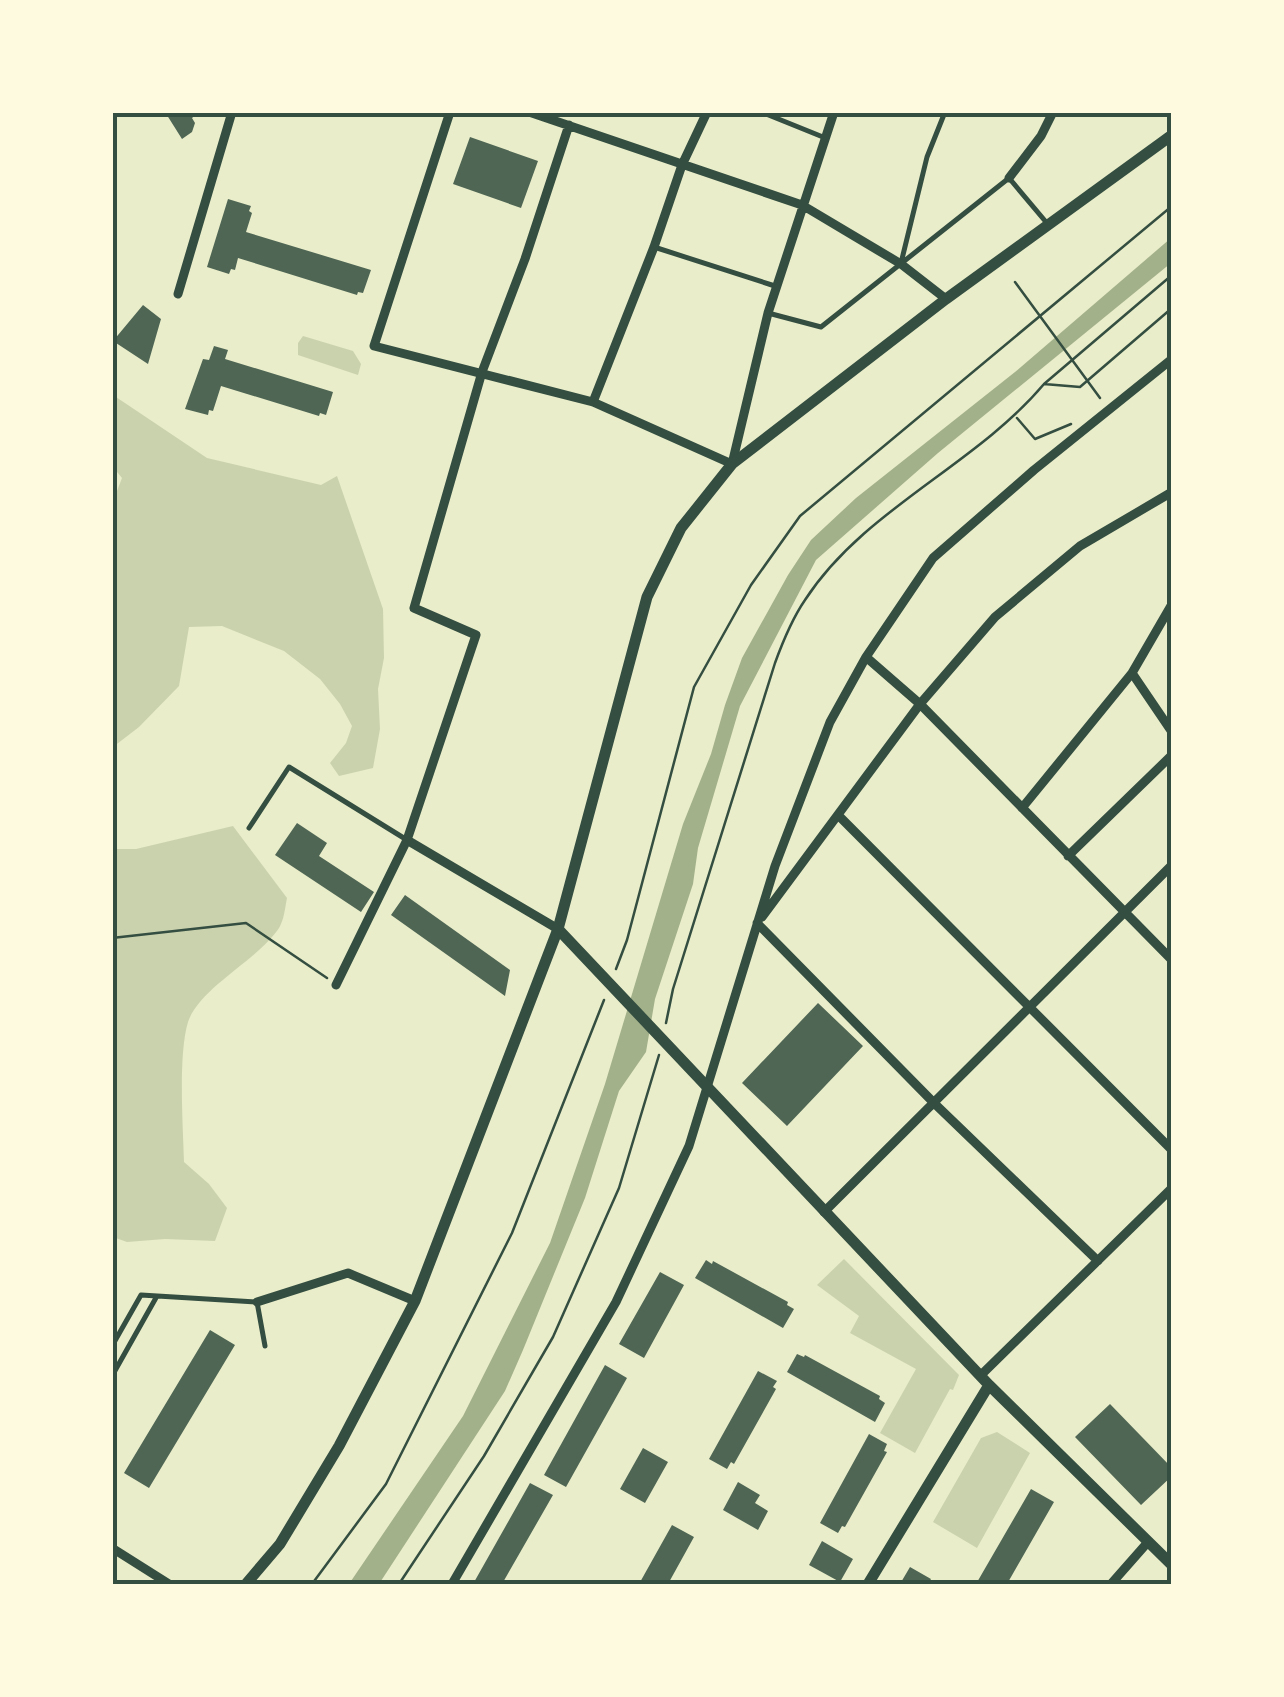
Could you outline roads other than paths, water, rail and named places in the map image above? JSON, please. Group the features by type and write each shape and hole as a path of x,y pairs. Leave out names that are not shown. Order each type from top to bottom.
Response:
{"street":[{"path":"178,294 232,112"},
{"path":"450,112 374,346 593,402 732,464"},
{"path":"529,112 802,206 901,264 946,298"},
{"path":"593,402 682,164 707,112"},
{"path":"732,464 768,313 834,112"},
{"path":"1008,178 1041,136 1053,112"},
{"path":"336,984 407,840 476,635 414,608 482,372 525,259 569,125"},
{"path":"246,1584 280,1544 339,1446 415,1301 558,929 647,596 681,528 732,464 946,298 1172,135"},
{"path":"452,1584 616,1302 689,1146 757,924 830,722 866,657 933,558 1172,359"},
{"path":"757,924 920,704 995,617 1080,546 1172,492"},
{"path":"1022,808 1132,673 1172,604"},
{"path":"866,657 920,704 1172,960"},
{"path":"1132,673 1172,732"},
{"path":"1159,714 1172,707"},
{"path":"1068,856 1172,755"},
{"path":"838,815 1172,1150"},
{"path":"407,840 558,929 985,1381 1172,1565"},
{"path":"824,1212 1172,865"},
{"path":"757,924 1098,1261"},
{"path":"868,1584 985,1381 1172,1188"},
{"path":"257,1302 348,1273 415,1301"},
{"path":"1111,1584 1148,1542"},
{"path":"112,1548 169,1584"}],"lane":[{"path":"761,112 826,138"},
{"path":"901,264 927,157 945,112"},
{"path":"768,313 821,327 1008,178 1048,225"},
{"path":"654,247 777,286"},
{"path":"249,828 289,767 407,840"},
{"path":"112,1346 142,1295 257,1302 265,1346"},
{"path":"112,1376 157,1296"}]}
